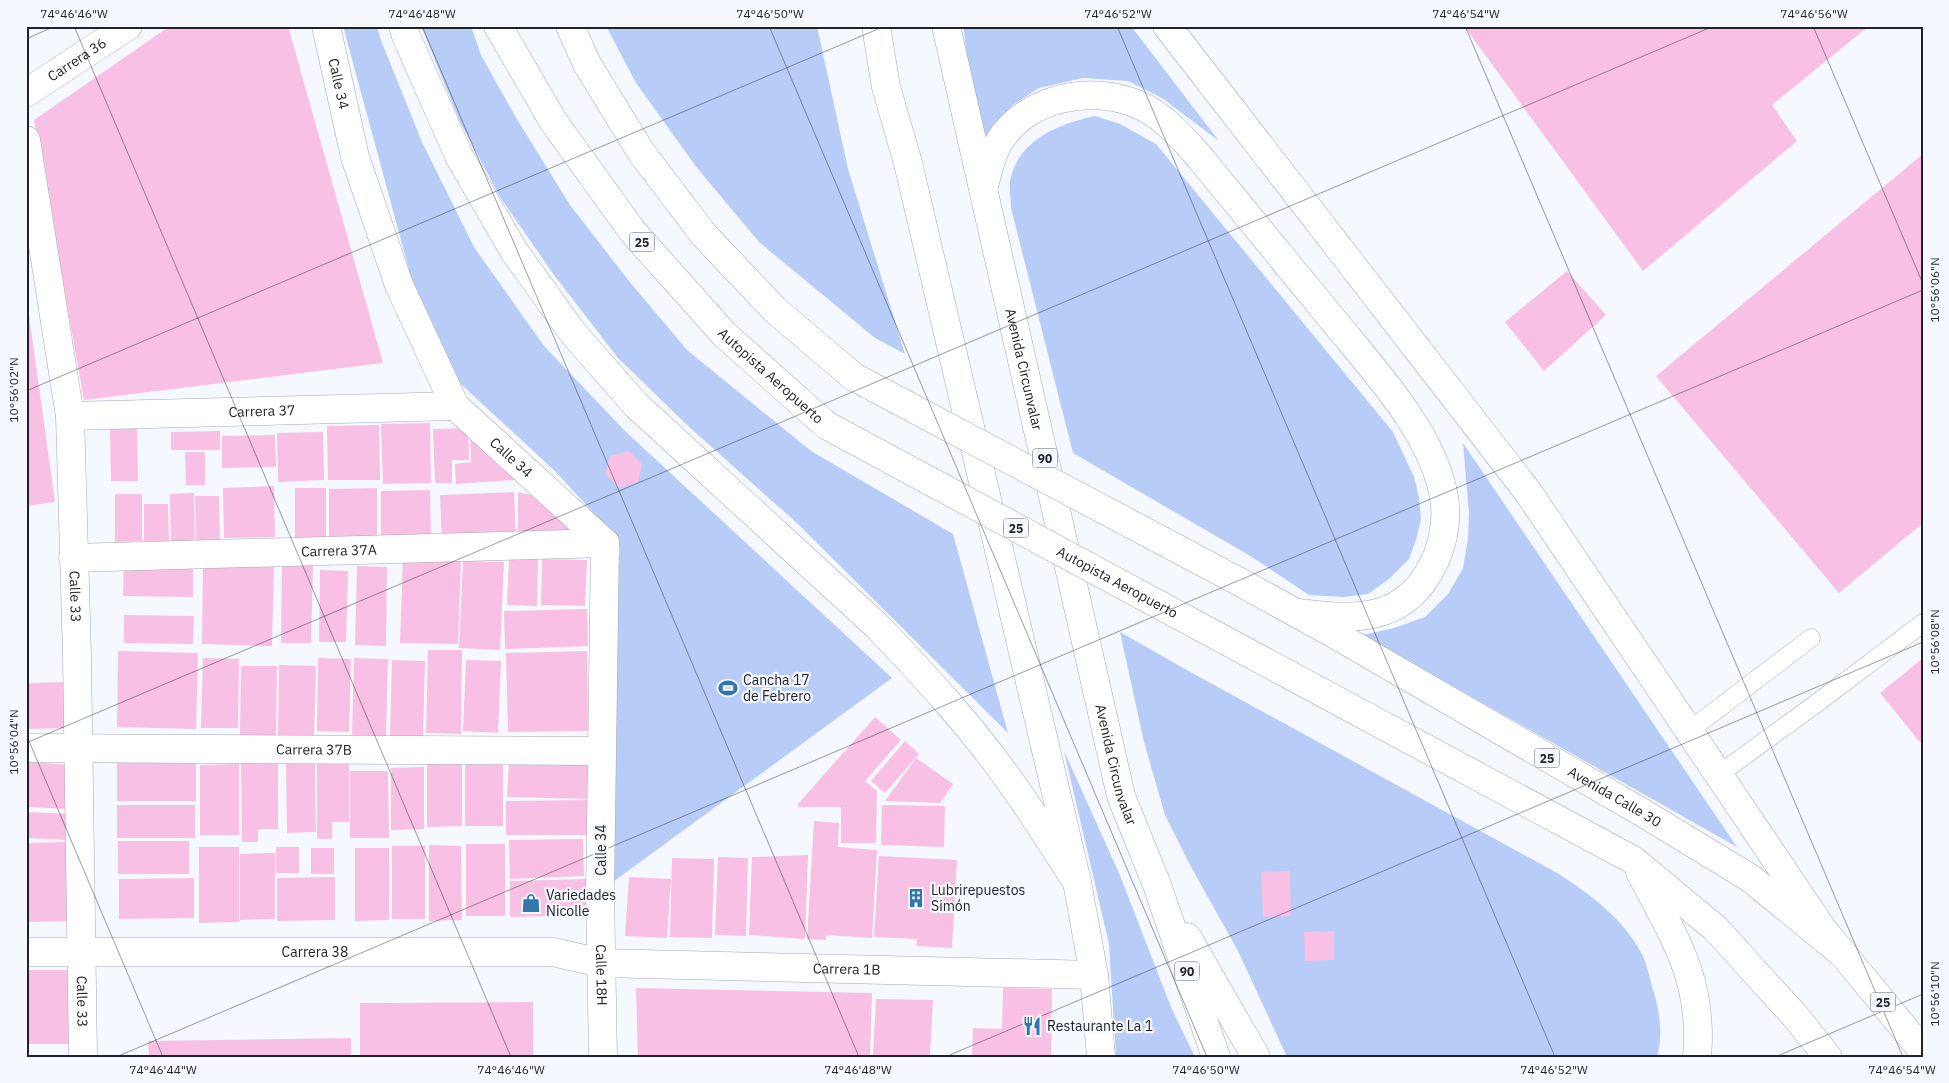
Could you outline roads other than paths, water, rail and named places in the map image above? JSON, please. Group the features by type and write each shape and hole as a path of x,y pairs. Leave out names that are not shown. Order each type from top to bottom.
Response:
{"main road":[{"name":"Carrera 36","path":"26,92 128,26"},
{"name":"Calle 34","path":"326,26 358,166 399,285 455,406 605,543 600,893"},
{"path":"403,26 459,156 514,251 573,333 636,405 876,625 948,702 1012,783 1077,882"},
{"name":"Autopista Aeropuerto","path":"498,26 553,121 633,232 724,334 826,425 1634,860"},
{"name":"Avenida Calle 30","path":"570,26 587,64 641,152 704,235 775,310 854,377 1298,613 1634,808 1750,878 1843,954 1923,1051"},
{"path":"868,26 908,163 1077,882 1094,975 1101,1057"},
{"path":"876,26 886,87"},
{"name":"Avenida Circunvalar","path":"946,26 1122,796 1157,885"},
{"path":"1167,26 1528,492 1824,931 1843,954"},
{"path":"983,187 998,144 1013,124 1040,106 1055,100 1094,95 1110,96 1140,105 1168,124 1197,154 1388,389 1421,437 1431,456 1443,491 1444,521 1440,549 1436,559 1425,580 1417,589 1399,604 1388,609 1366,617 1350,618 1298,613"},
{"name":"Calle 33","path":"26,140 70,416 79,747 84,1057"},
{"name":"Carrera 37","path":"70,416 455,406"},
{"name":"Carrera 37A","path":"73,558 605,543"},
{"name":"Carrera 37B","path":"26,748 601,750"},
{"path":"1634,860 1673,932 1686,962 1697,1009 1699,1036 1697,1057"},
{"name":"25","path":"1634,860 1716,929 1795,1016 1828,1057"},
{"path":"1157,885 1256,1057"},
{"name":"90","path":"1157,885 1216,1057"},
{"name":"Calle 18H","path":"600,893 602,1057"},
{"name":"Carrera 38","path":"26,952 553,952 601,963"},
{"name":"Carrera 1B","path":"601,963 1094,975"}],"lane":[{"path":"1718,775 1818,703 1923,622"},
{"path":"1690,730 1810,638"}],"place":[{"name":"Cancha 17 de Febrero","path":"728,688"},
{"name":"Lubrirepuestos Simón","path":"916,898"},
{"name":"Variedades Nicolle","path":"531,903"},
{"name":"Restaurante La 1","path":"1032,1026"}]}
